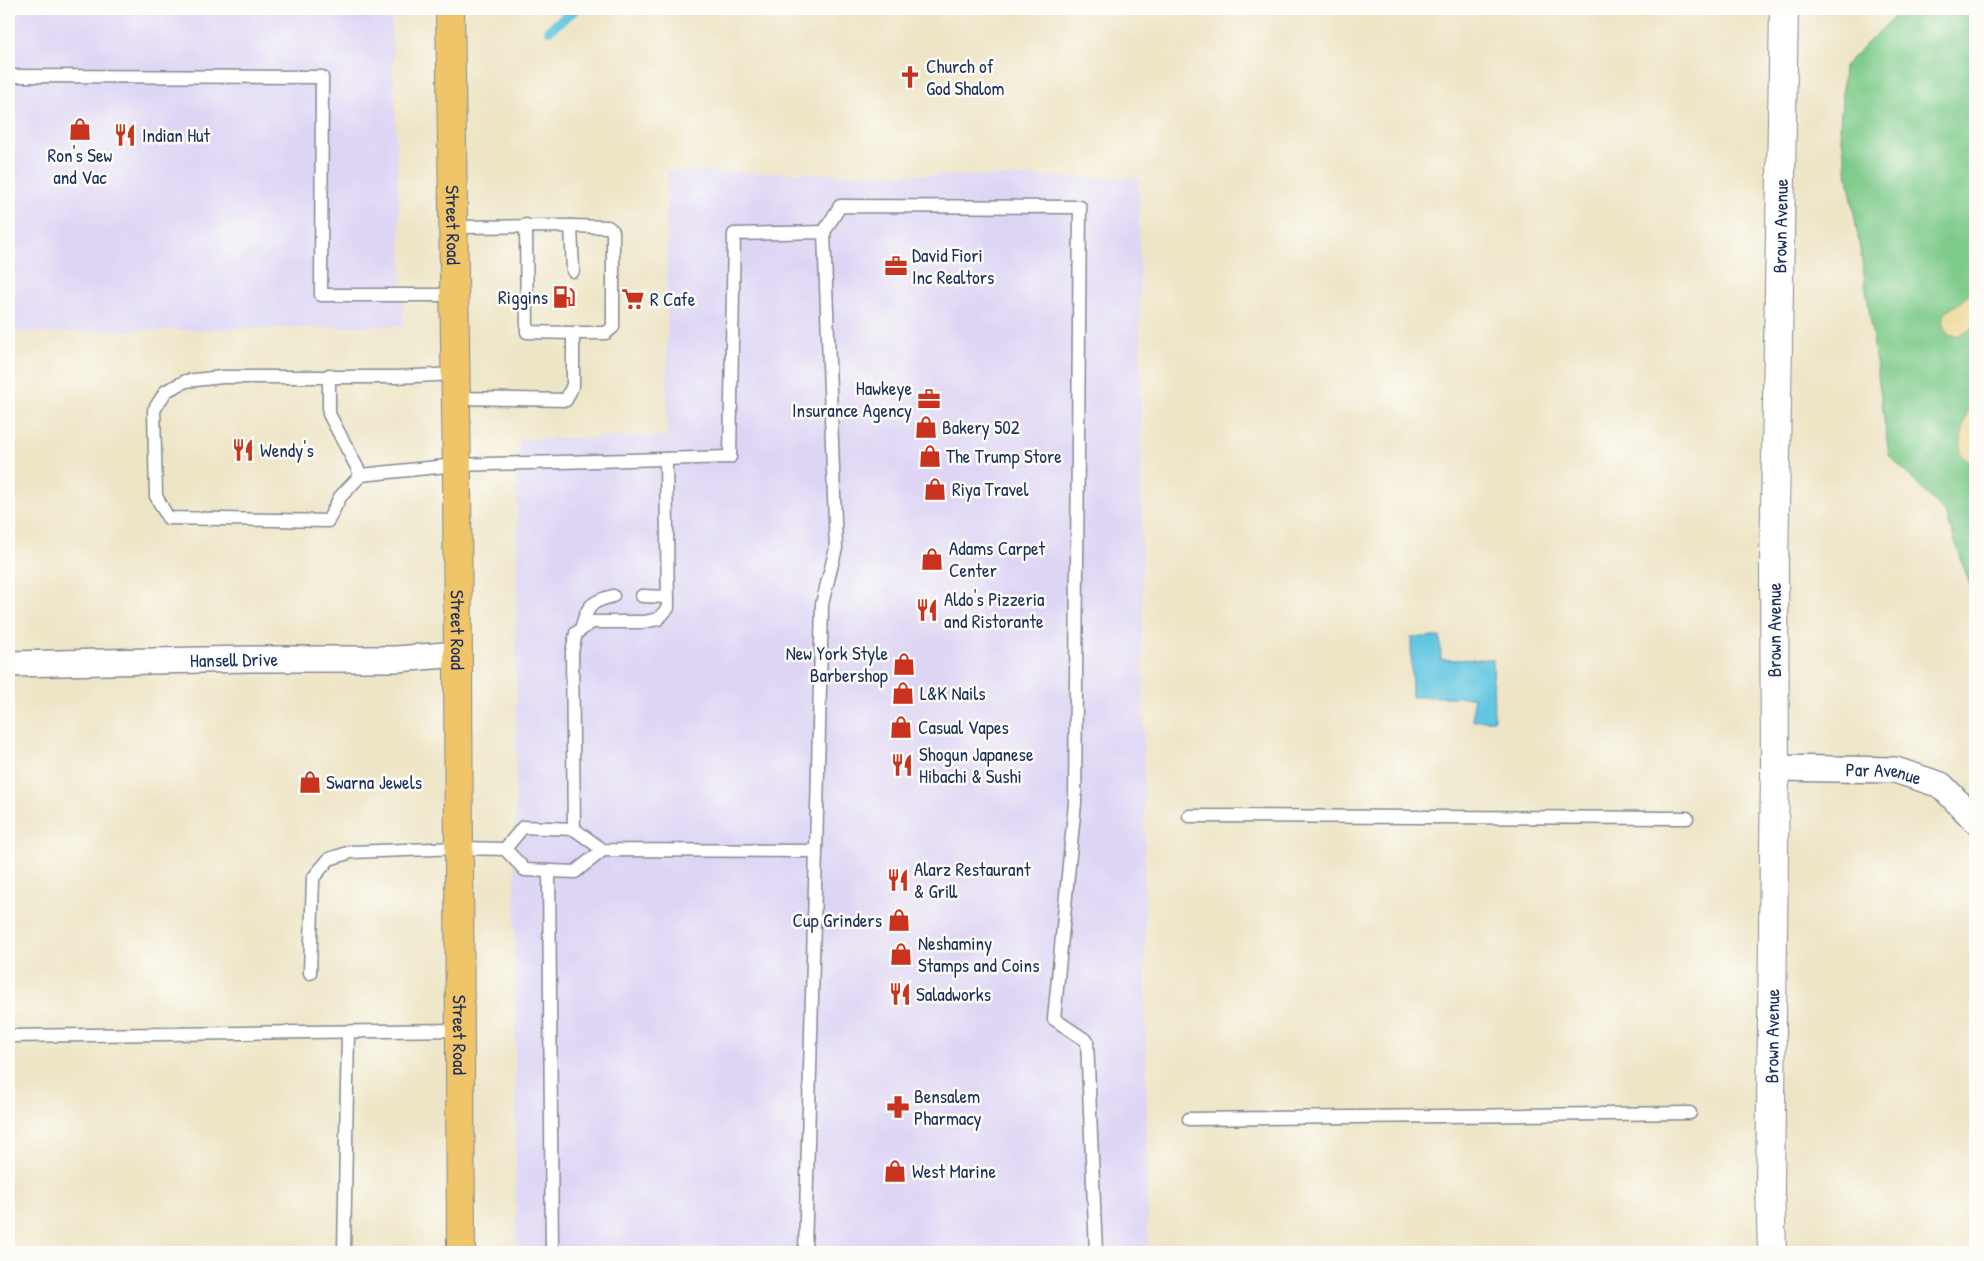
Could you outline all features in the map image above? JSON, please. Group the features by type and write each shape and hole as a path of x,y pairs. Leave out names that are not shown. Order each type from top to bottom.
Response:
{"main road":[{"name":"Street Road","path":"450,9 460,848 461,1252"}],"street":[{"name":"Brown Avenue","path":"1772,1252 1770,1187 1775,768 1774,566 1784,9"},
{"name":"Hansell Drive","path":"9,664 398,658 458,654"},
{"name":"Par Avenue","path":"1775,768 1895,770 1940,785 1975,820"}],"lane":[{"path":"9,76 322,78 321,295 454,296"},
{"path":"804,1252 822,604 836,548 824,232 840,206 1080,206 1075,803 1054,1019 1087,1041 1096,1252"},
{"path":"453,227 526,225 608,227 613,231 614,327 606,333 527,332 526,225"},
{"path":"571,226 573,272"},
{"path":"573,333 574,385 566,400 396,377 222,377 186,381 166,391 154,410 156,496 168,518 328,521 340,497 361,475 456,465 730,457 734,234 824,232"},
{"path":"329,376 329,414 361,475"},
{"path":"574,829 572,652 576,633 592,622 644,622 658,620 668,608 666,459"},
{"path":"581,629 586,612 596,600 613,596"},
{"path":"642,596 668,597"},
{"path":"1189,816 1687,818"},
{"path":"505,849 523,828 574,829 603,850 816,851"},
{"path":"310,973 313,878 329,859 351,852 460,848 505,849 525,870 575,872 603,850"},
{"path":"549,871 552,1252"},
{"path":"9,1036 460,1030"},
{"path":"344,1252 348,1032"},
{"path":"1188,1119 1690,1113"}],"shaded area":[{"path":"9,9 391,9 404,326 9,333"},
{"path":"667,171 1139,178 1148,1252 516,1252 517,477 520,439 667,436"}],"green space":[{"path":"1893,9 1975,9 1975,600 1946,514 1889,455 1864,274 1840,128 1844,66 1896,15"}],"sand":[{"path":"1975,272 1975,325 1959,335 1948,334 1944,326 1944,315 1968,295"},
{"path":"1975,395 1975,460 1966,459 1962,455 1961,442 1969,407"}],"water":[{"path":"1411,637 1440,637 1441,660 1493,659 1494,720 1473,721 1473,697 1412,697"}],"waterway":[{"path":"549,30 576,9"}],"place":[{"name":"Church of God Shalom","path":"910,77"},
{"name":"Ron's Sew and Vac","path":"80,129"},
{"name":"Indian Hut","path":"125,135"},
{"name":"David Fiori Inc Realtors","path":"896,266"},
{"name":"Riggins","path":"564,297"},
{"name":"R Cafe","path":"633,299"},
{"name":"Hawkeye Insurance Agency","path":"929,399"},
{"name":"Bakery 502","path":"926,427"},
{"name":"Wendy's","path":"243,450"},
{"name":"The Trump Store","path":"930,456"},
{"name":"Riya Travel","path":"935,489"},
{"name":"Adams Carpet Center","path":"932,559"},
{"name":"Aldo's Pizzeria and Ristorante","path":"927,610"},
{"name":"New York Style Barbershop","path":"904,664"},
{"name":"L&K Nails","path":"903,693"},
{"name":"Casual Vapes","path":"901,727"},
{"name":"Shogun Japanese Hibachi & Sushi","path":"902,765"},
{"name":"Swarna Jewels","path":"310,782"},
{"name":"Alarz Restaurant & Grill","path":"898,880"},
{"name":"Cup Grinders","path":"899,920"},
{"name":"Neshaminy Stamps and Coins","path":"901,954"},
{"name":"Saladworks","path":"900,994"},
{"name":"Bensalem Pharmacy","path":"898,1107"},
{"name":"West Marine","path":"895,1171"}]}
